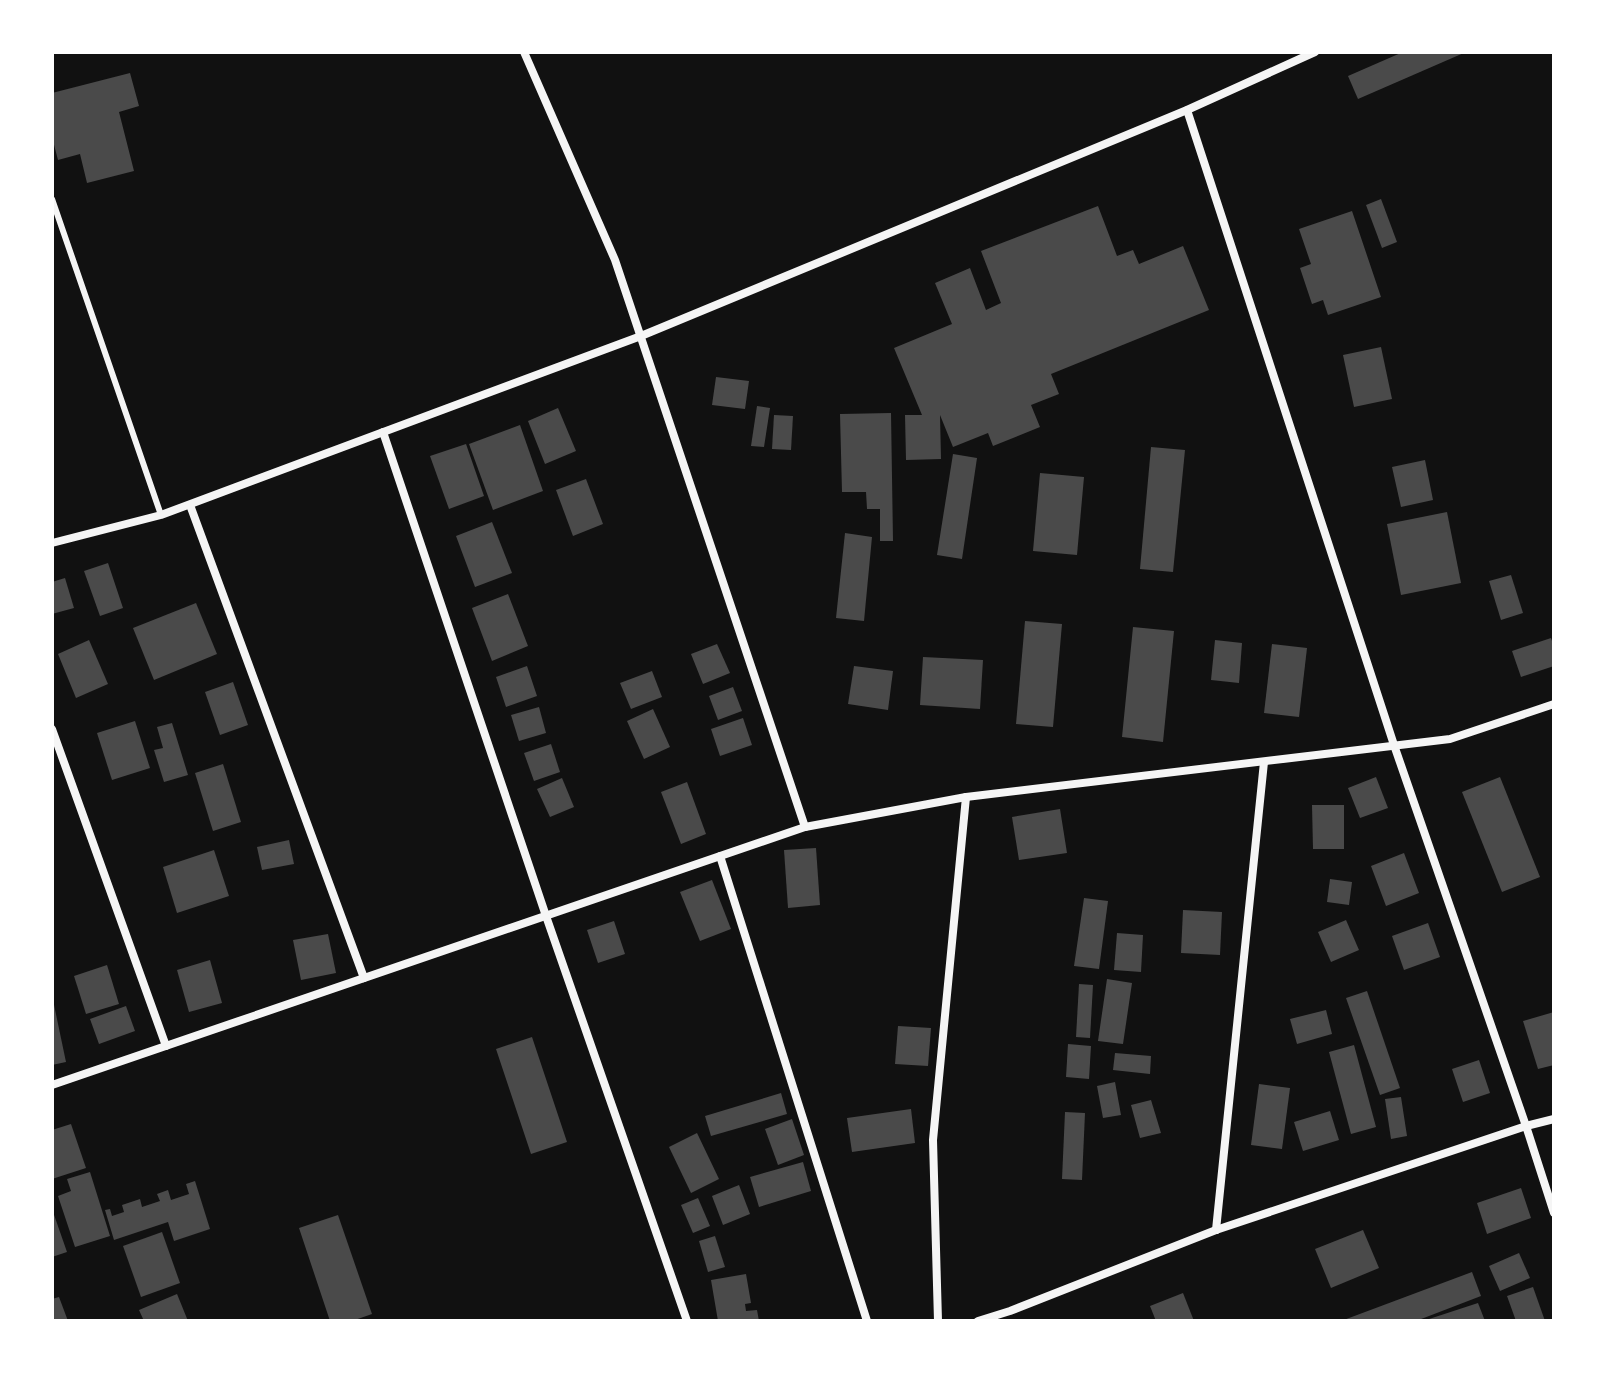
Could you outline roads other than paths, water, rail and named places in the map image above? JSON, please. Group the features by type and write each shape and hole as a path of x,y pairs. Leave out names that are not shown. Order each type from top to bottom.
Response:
{"street":[{"path":"524,52 615,260 805,827"},
{"path":"52,543 190,505 641,336 1187,110 1315,52"},
{"path":"1187,110 1394,745 1554,1213"},
{"path":"383,432 687,1321"},
{"path":"190,505 364,978"},
{"path":"52,1085 805,827 966,797 1450,739 1554,704"},
{"path":"52,729 166,1046"},
{"path":"1216,1230 1264,762"},
{"path":"938,1321 933,1140 966,797"},
{"path":"720,856 867,1321"},
{"path":"978,1321 1216,1230 1554,1119"},
{"path":"1010,1311 1013,1321"}],"lane":[{"path":"52,199 161,515"}]}
